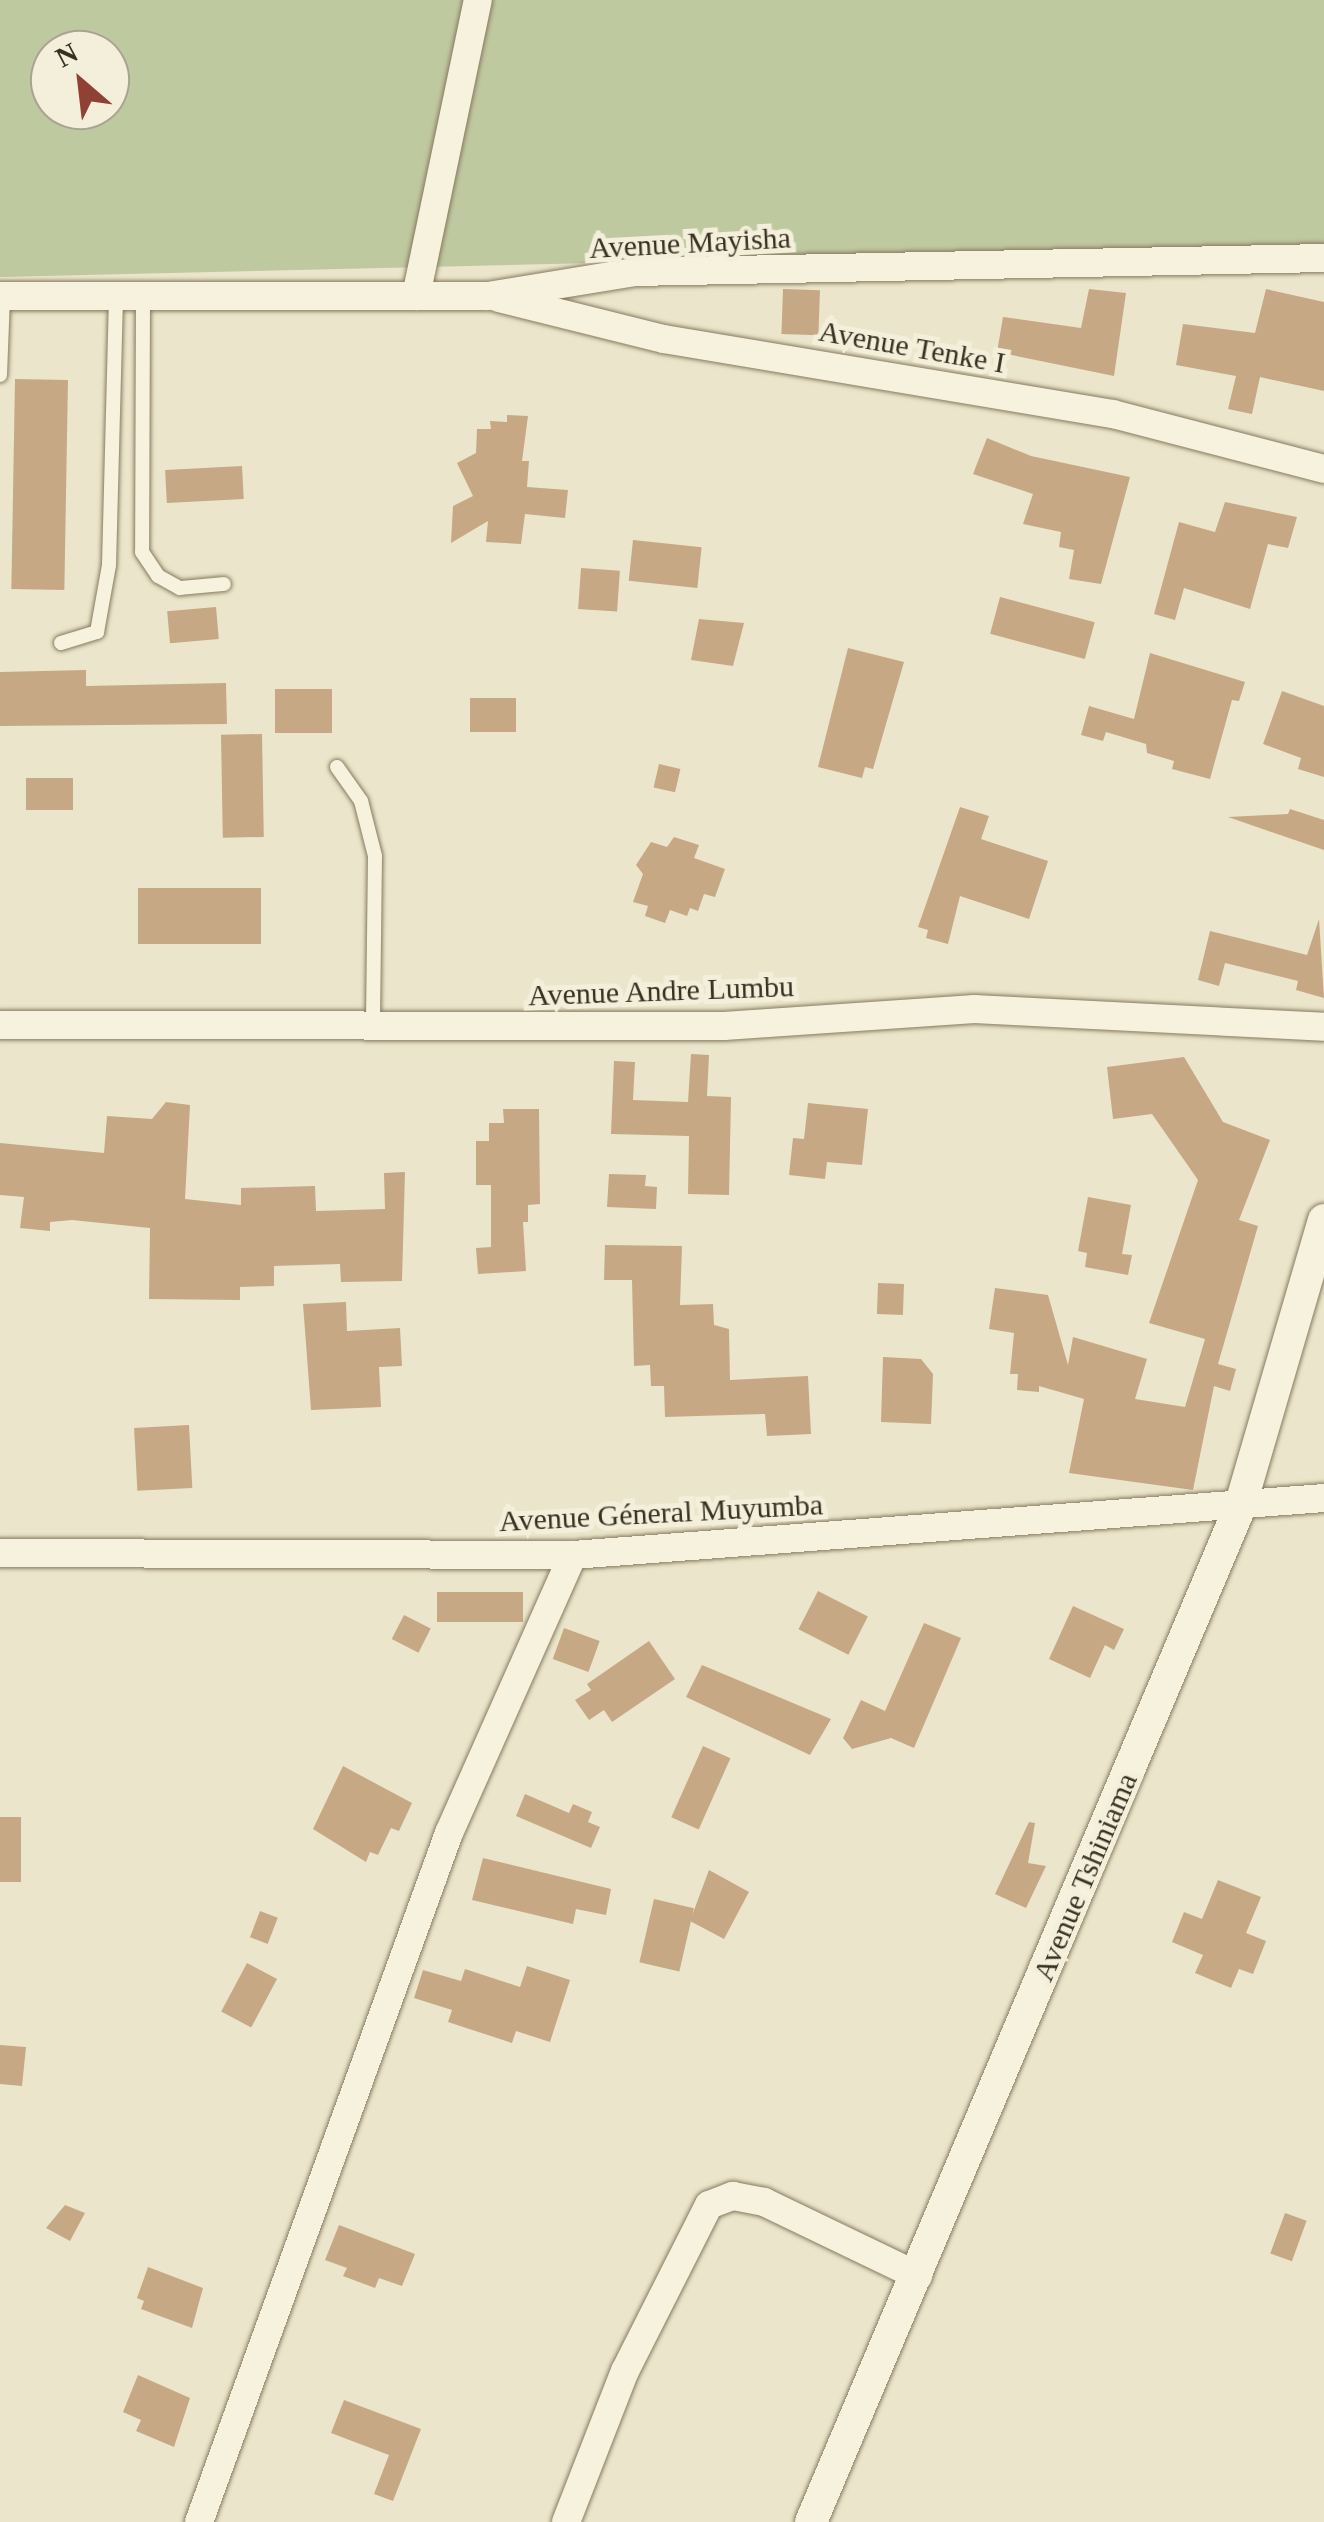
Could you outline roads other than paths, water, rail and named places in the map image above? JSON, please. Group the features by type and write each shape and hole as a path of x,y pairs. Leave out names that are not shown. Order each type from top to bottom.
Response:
{"street":[{"path":"416,296 478,0"},
{"name":"Avenue Mayisha","path":"1,296 488,296 634,272 1324,258"},
{"name":"Avenue Tenke I","path":"488,296 664,338 1113,414 1324,469"},
{"name":"Avenue Andre Lumbu","path":"0,1025 373,1029 724,1026 974,1009 1324,1027"},
{"name":"Avenue Tshiniama","path":"811,2522 1240,1507 1324,1220"},
{"name":"Avenue Géneral Muyumba","path":"0,1553 573,1555 1324,1498"},
{"path":"198,2522 449,1833 573,1555"},
{"path":"566,2522 626,2372 709,2204 732,2196 764,2202 918,2276"}],"lane":[{"path":"0,375 1,296"},
{"path":"129,296 142,552 158,576 180,588 224,584"},
{"path":"61,644 97,632 109,566 129,296"},
{"path":"337,767 361,801 376,856 373,1029"}]}
